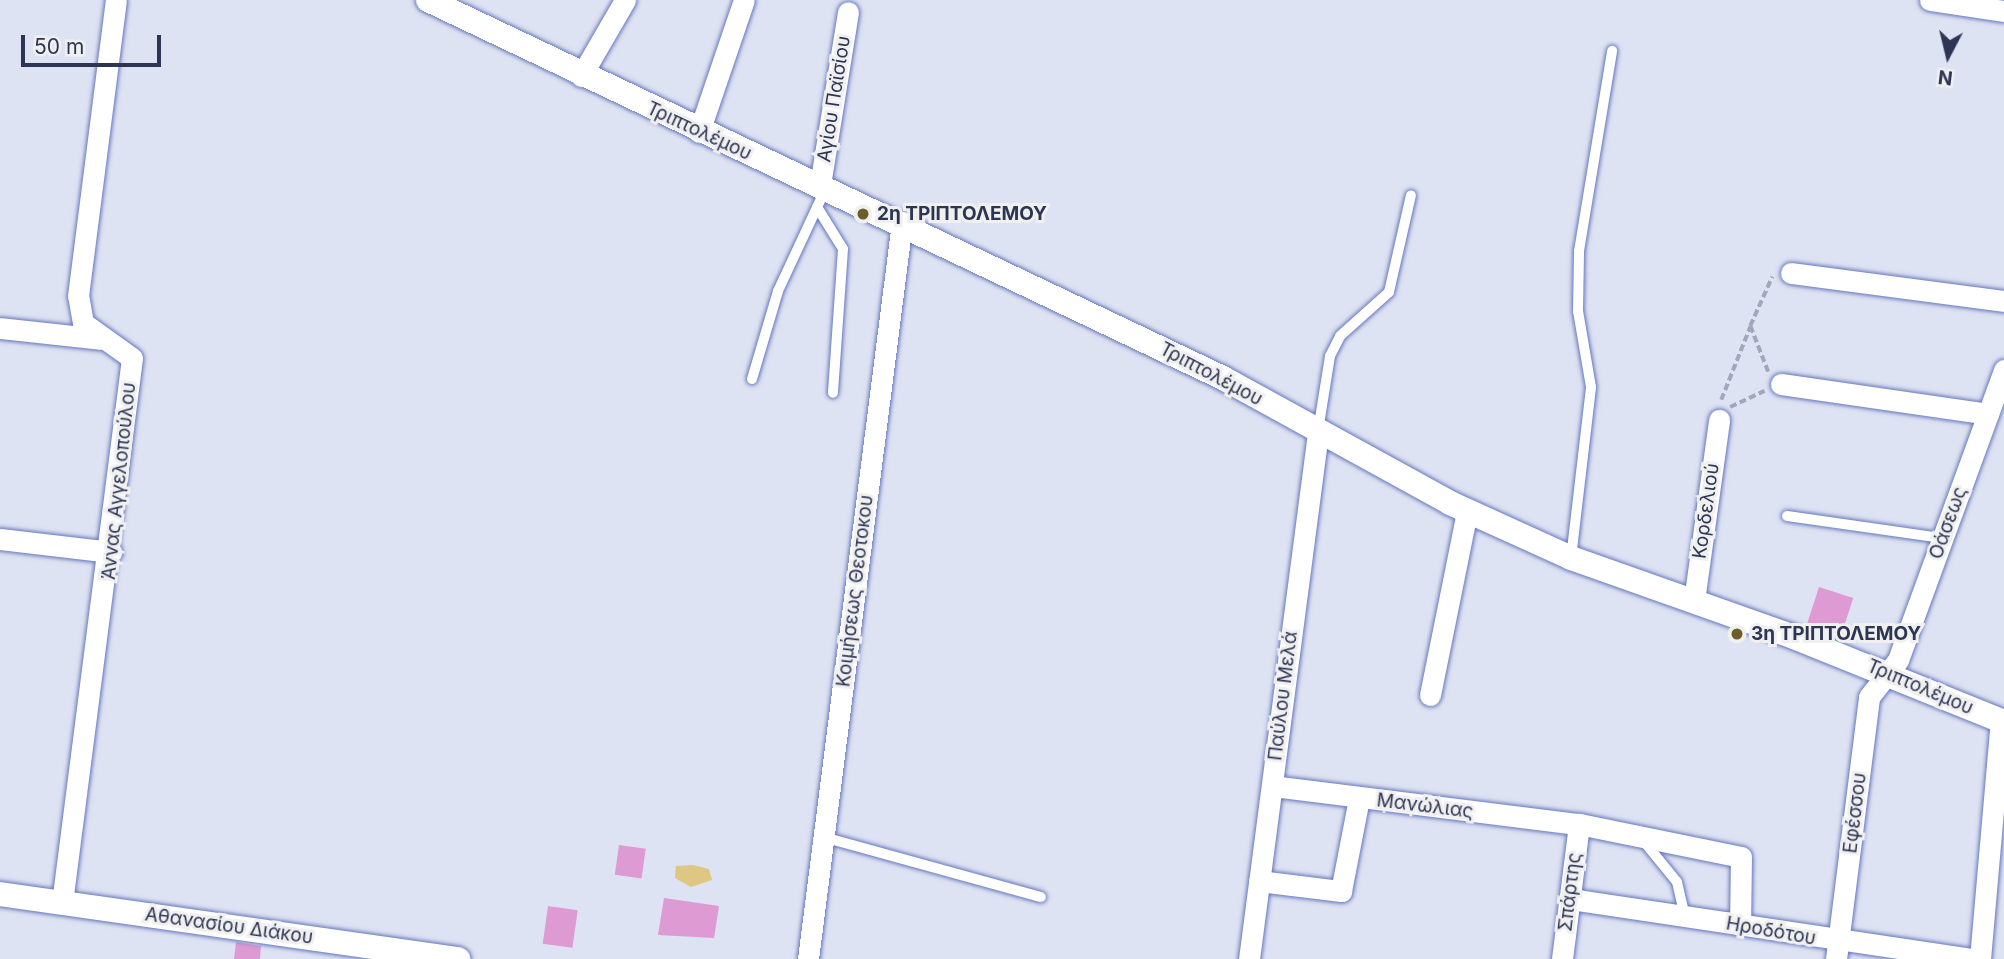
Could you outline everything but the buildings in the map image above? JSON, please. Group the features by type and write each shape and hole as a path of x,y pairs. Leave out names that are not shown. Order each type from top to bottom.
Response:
{"street":[{"name":"Άννας Αγγελοπούλου","path":"62,903 111,552 132,358 101,339 83,323 78,296 116,0"},
{"name":"Τριπτολέμου","path":"428,0 821,194 902,222 1223,378 1318,433 1467,511 1571,558 1886,672 2002,722"},
{"path":"581,76 625,0"},
{"path":"699,132 744,0"},
{"path":"1930,0 2004,11"},
{"name":"Αγίου Παϊσίου","path":"821,194 848,12"},
{"name":"Κοιμήσεως Θεοτοκου","path":"808,959 902,222"},
{"path":"1791,273 2004,301"},
{"path":"0,328 101,339"},
{"name":"Οάσεως","path":"1886,672 1898,660 2004,370"},
{"path":"1781,384 1988,414"},
{"name":"Κορδελιού","path":"1694,601 1719,420"},
{"name":"Παύλου Μελά","path":"1249,959 1318,433"},
{"path":"1430,695 1467,511"},
{"path":"0,539 111,552"},
{"name":"Εφέσσου","path":"1837,951 1869,697 1886,672"},
{"path":"1980,959 1999,803 2002,722"},
{"name":"Μανώλιας","path":"1272,786 1579,824 1741,857 1740,925"},
{"path":"1259,881 1341,891 1359,798"},
{"name":"Σπάρτης","path":"1562,959 1579,824"},
{"name":"Αθανασίου Διάκου","path":"0,894 374,953 458,959"},
{"name":"Ηροδότου","path":"1570,899 1740,925 1837,951 1973,959"}],"lane":[{"path":"1571,558 1591,387 1578,312 1579,251 1612,51"},
{"path":"752,379 778,291 821,194"},
{"path":"821,194 844,248 833,393"},
{"path":"1318,433 1330,356 1340,336 1389,292 1411,195"},
{"path":"1787,516 1942,538"},
{"path":"823,837 1041,897"},
{"path":"1640,837 1677,882 1685,916"}],"path":[{"path":"1719,420 1722,395 1764,286 1791,273"},
{"path":"1719,420 1729,408 1781,384 1756,355 1750,326"}],"shaded area":[{"path":"693,865 709,869 712,880 691,887 675,878 676,866"}],"place":[{"name":"2η ΤΡΙΠΤΟΛΕΜΟΥ","path":"863,214"},
{"name":"3η ΤΡΙΠΤΟΛΕΜΟΥ","path":"1737,634"}]}
